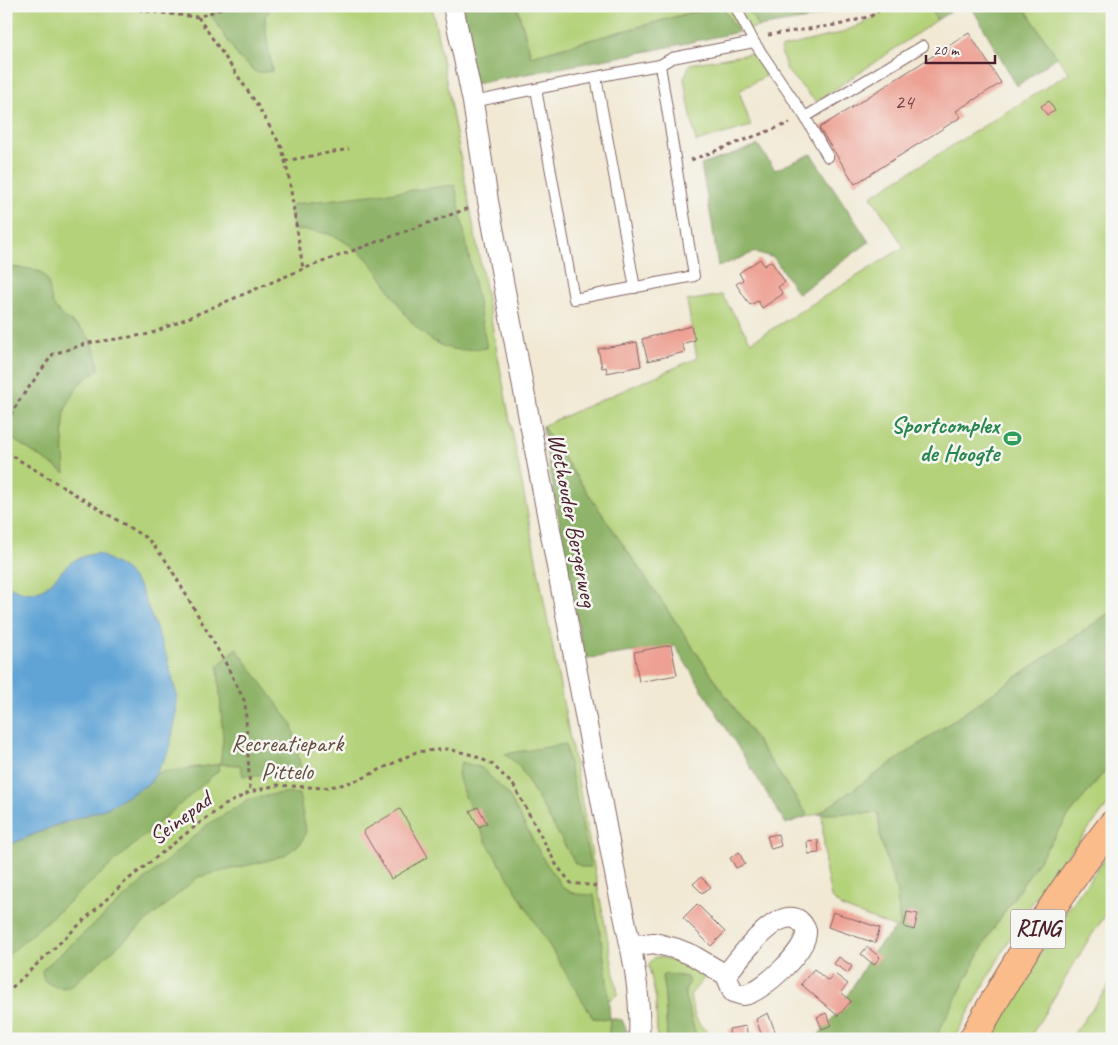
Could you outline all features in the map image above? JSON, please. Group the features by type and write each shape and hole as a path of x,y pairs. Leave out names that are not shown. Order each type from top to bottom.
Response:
{"main road":[{"name":"RING","path":"973,1039 1041,923 1112,825"}],"street":[{"name":"Wethouder Bergerweg","path":"453,6 473,102 488,201 616,884 631,946 640,1002 639,1039"},
{"path":"631,946 654,943 677,949 692,955 726,976"}],"lane":[{"path":"737,10 754,42 805,117 828,157"},
{"path":"473,102 660,65 672,58 754,42"},
{"path":"805,117 923,46"},
{"path":"536,89 574,299 635,288 694,276 660,65"},
{"path":"596,77 635,288"}],"path":[{"path":"123,6 151,12 198,17 230,6"},
{"path":"754,42 764,36 842,24 872,16 885,6"},
{"path":"198,17 256,102 282,148 303,269"},
{"path":"676,165 805,117"},
{"path":"285,162 349,149"},
{"path":"6,422 53,354 89,344 150,334 303,269 488,201"},
{"path":"6,452 148,539 167,562 225,662 245,702 250,792"},
{"name":"Seinepad","path":"6,993 125,882 202,820 250,792 277,785 323,788 341,785 361,779 416,752 448,750 473,755 492,764 514,786 557,866 571,883 593,886 616,884"}],"green space":[{"name":"Recreatiepark Pittelo","path":"6,6 432,6 618,994 590,1014 593,1018 611,1019 608,1039 6,1039"},
{"path":"228,6 274,6 265,16 272,71 257,73 239,58 211,15"},
{"path":"458,6 517,6 531,56 715,6 722,6 738,32 474,84"},
{"path":"517,6 715,6 531,56"},
{"path":"722,6 747,6 758,27 738,32"},
{"path":"747,6 845,6 808,19 758,27"},
{"path":"892,6 927,6 937,20 816,102 787,71 780,48 841,33 870,20"},
{"path":"927,6 959,6 937,20"},
{"path":"971,6 1023,6 1057,57 1017,86"},
{"path":"1023,6 1112,6 1112,611 818,814 808,816 542,426 697,358 687,301 722,295 751,342 904,247 871,196 1069,73"},
{"path":"761,52 765,76 739,91 751,126 696,142 684,79 690,64"},
{"path":"758,145 775,170 811,154 869,242 798,294 774,258 755,252 718,267 701,165"},
{"path":"455,185 487,348 455,349 445,347 431,340 410,320 378,273 361,253 339,238 320,232 293,230 290,207 294,204"},
{"path":"6,267 24,268 40,272 44,275 54,306 63,316 84,332 96,352 99,369 79,384 65,410 63,437 65,473 6,435"},
{"path":"542,426 808,816 786,824 675,646 584,659"},
{"path":"1112,611 1112,762 1067,818 989,935 935,1039 815,1039 837,1013 873,952 900,924 897,893 881,841 878,813 818,814"},
{"path":"236,648 292,724 302,775 243,776 240,765 220,764 223,740 218,666"},
{"path":"565,744 591,867 582,867 575,863 519,766 505,754"},
{"path":"461,762 482,768 507,793 544,860 563,888 576,894 594,895 606,970 610,1018 622,1020 627,1031 627,1039 608,1039 610,1019 593,1018 487,843 463,792 458,774"},
{"path":"1112,762 1112,800 1051,876 1019,922 954,1039 934,1039 989,935 1067,818"},
{"path":"220,764 218,771 6,957 6,846 54,826 107,808 150,783 156,773"},
{"path":"282,793 299,794 306,831 302,842 285,855 198,877 70,987 55,987 43,979 42,970 207,825 250,799"},
{"path":"822,813 878,813 881,841 897,893 900,924 896,928 841,907 831,897 825,866"},
{"path":"1112,849 1112,906 1089,939 1029,1039 992,1039 1021,984 1064,915"},
{"path":"655,957 662,957 703,972 705,977 690,995 693,1009 701,1026 705,1030 719,1036 719,1039 697,1039 685,997 685,990 689,983 687,977 666,974 662,977 667,1039 657,1039 656,999 649,967 650,962"},
{"path":"666,974 687,977 689,983 685,990 685,997 697,1039 667,1039 662,976"},
{"path":"1112,981 1112,1039 1070,1039"}],"water":[{"path":"98,553 126,570 140,587 166,654 177,696 176,717 169,751 150,783 107,808 54,826 6,846 6,585 24,592 38,591 50,584 72,562"}],"building":[{"path":"969,33 1001,83 956,111 961,117 855,184 819,128"},
{"path":"1049,101 1055,111 1047,115 1041,106"},
{"path":"760,259 764,266 771,261 785,282 778,287 783,294 762,308 758,301 750,305 736,284 743,280 739,273"},
{"path":"691,326 695,340 682,344 685,352 648,361 642,339"},
{"path":"637,342 641,366 607,373 606,367 602,368 598,349"},
{"path":"671,645 677,675 639,682 634,652"},
{"path":"478,807 487,823 479,827 470,811"},
{"path":"400,809 428,857 391,879 363,831"},
{"path":"778,834 781,846 771,849 767,836"},
{"path":"818,840 819,853 808,854 807,841"},
{"path":"739,852 745,864 736,868 730,858"},
{"path":"701,877 711,887 702,893 693,884"},
{"path":"697,904 725,932 711,946 683,918"},
{"path":"833,912 880,928 875,943 828,927"},
{"path":"907,912 918,914 914,930 904,927"},
{"path":"867,947 880,957 874,965 861,954"},
{"path":"839,957 852,966 848,973 834,964"},
{"path":"814,969 828,981 835,974 848,984 841,992 851,1001 838,1016 801,984"},
{"path":"768,1013 778,1039 763,1039 756,1019"},
{"path":"826,1013 832,1025 822,1029 817,1017"},
{"path":"746,1026 748,1039 730,1039 729,1029"}],"place":[{"name":"Sportcomplex de Hoogte","path":"1013,439"}]}
